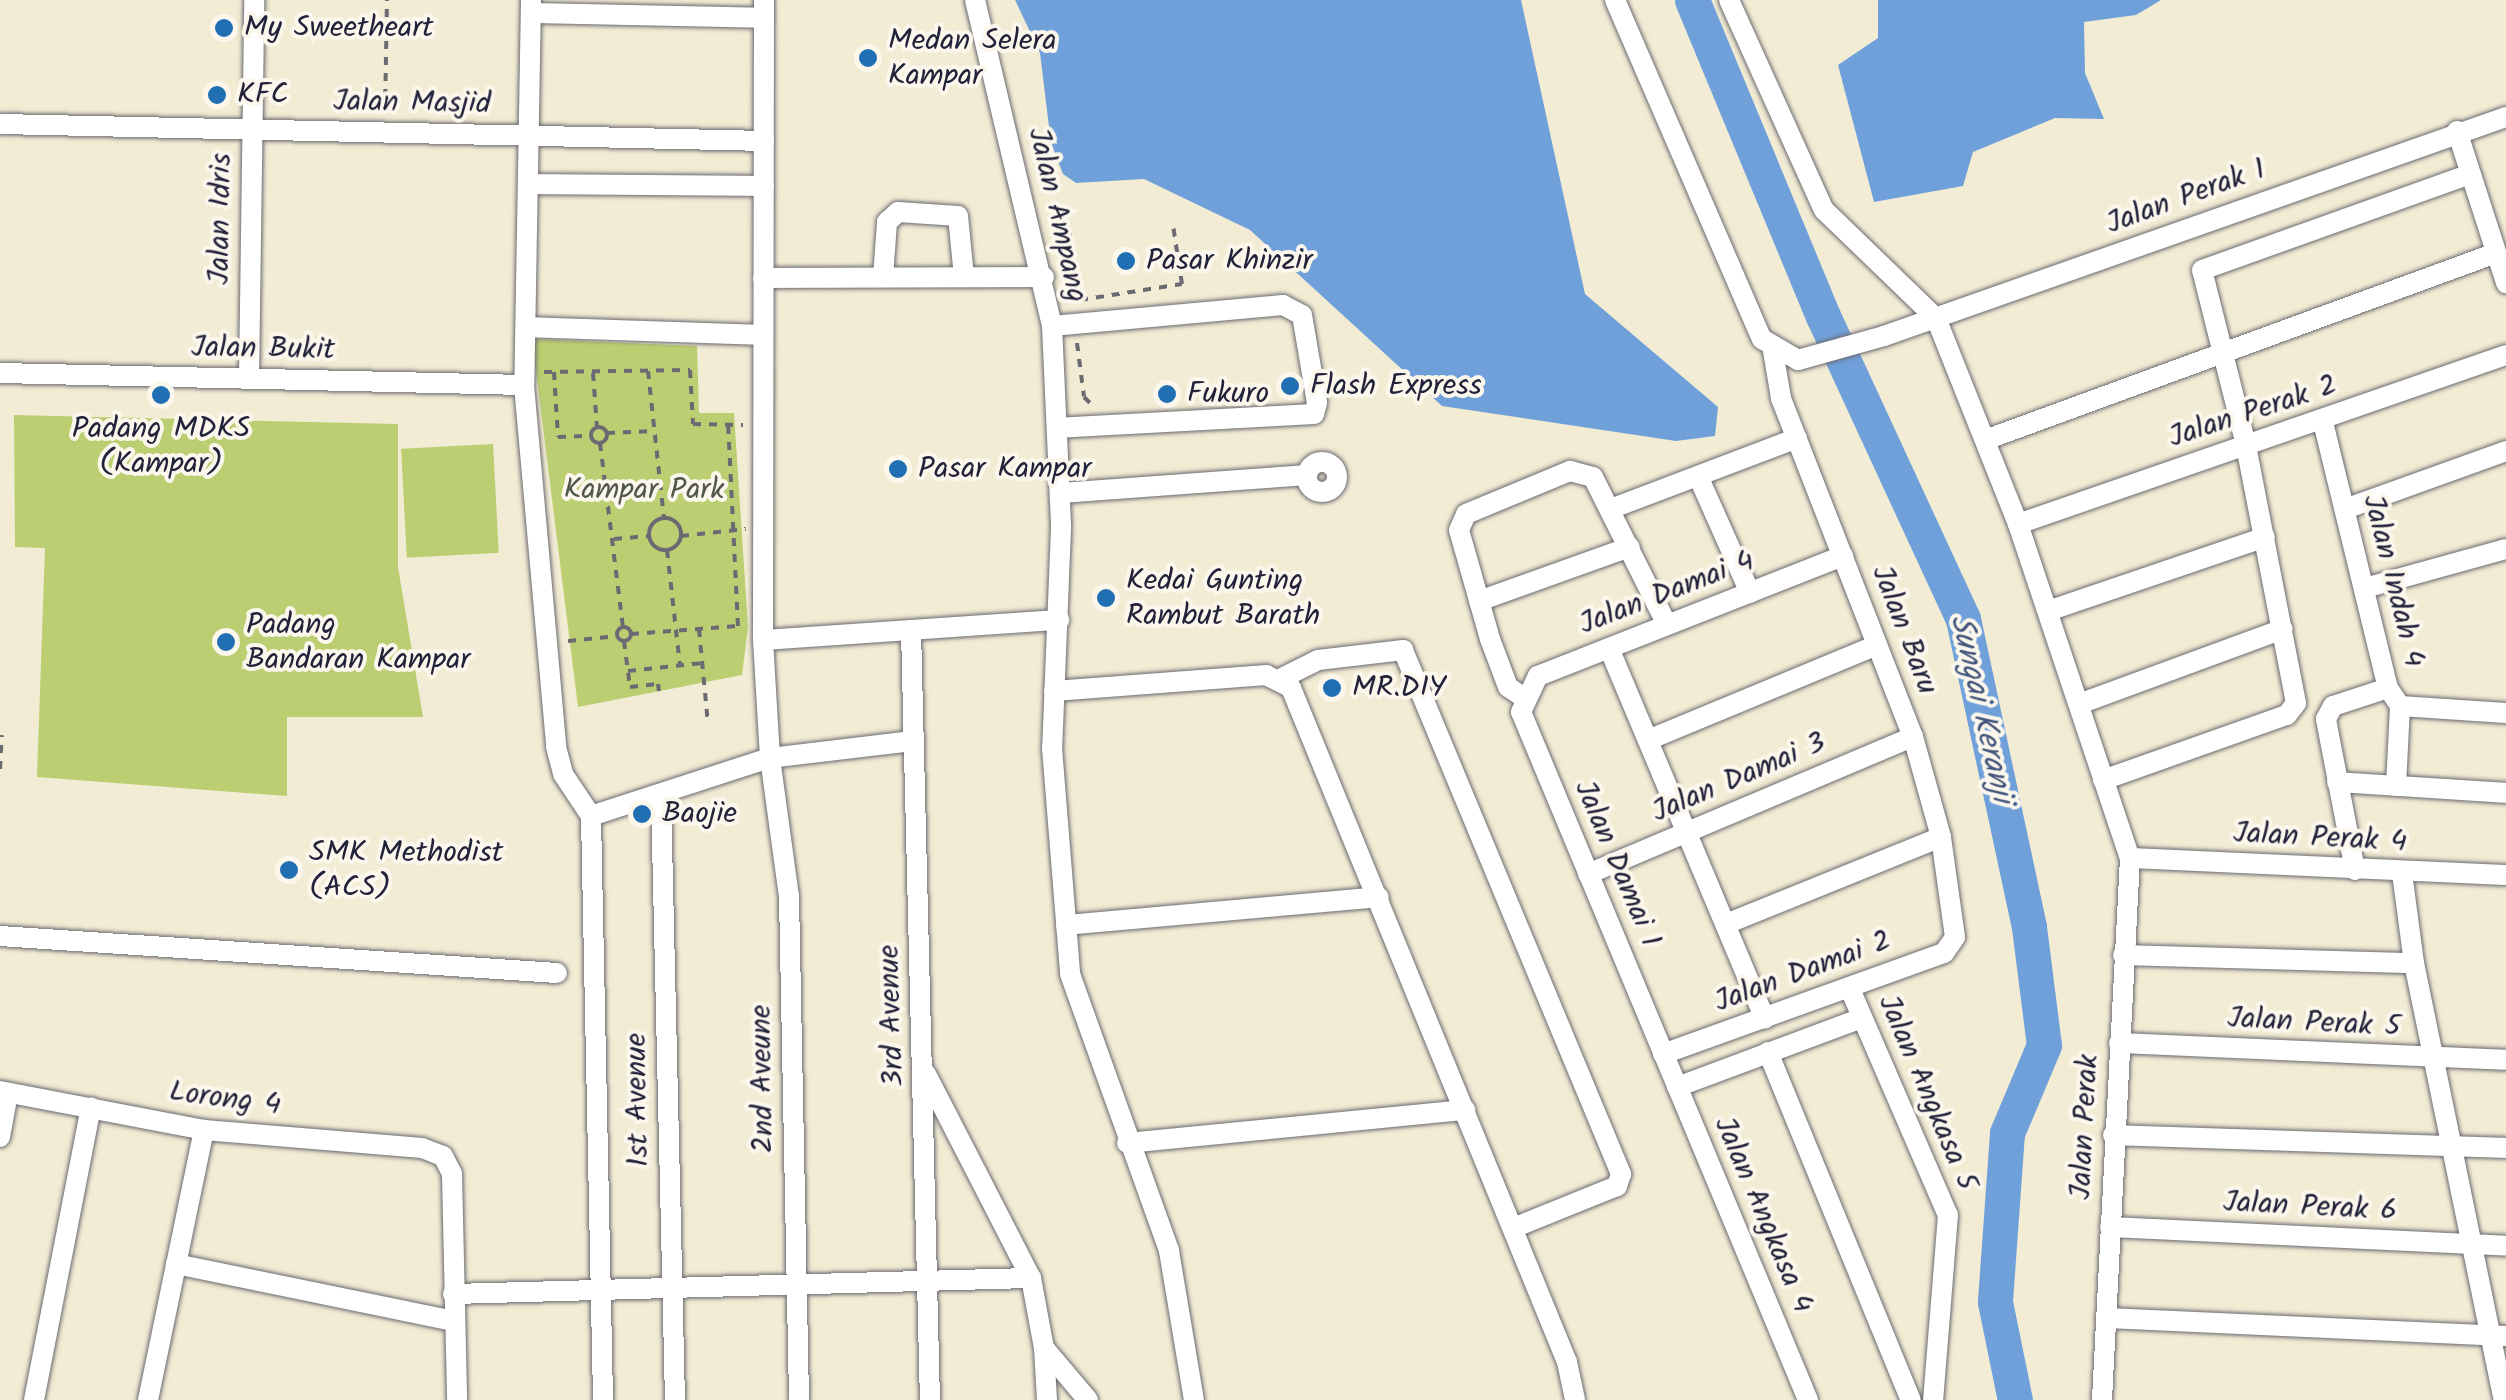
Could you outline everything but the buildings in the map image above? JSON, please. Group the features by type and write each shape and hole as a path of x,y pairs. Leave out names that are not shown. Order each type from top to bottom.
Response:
{"street":[{"name":"Jalan Idris","path":"249,378 254,0"},
{"name":"Jalan Ampang","path":"975,0 1044,277 1052,326 1069,598 1059,620 1052,748 1070,974 1127,1143 1169,1251 1194,1400"},
{"name":"Jalan Baru","path":"1614,0 1762,339 1773,351 1798,438 1912,738 1941,837 1955,937"},
{"path":"1729,0 1824,210 1936,318 2018,524 2130,858"},
{"path":"603,1400 591,816 563,774 542,644 525,378 532,136 531,6 764,9"},
{"name":"2nd Aveune","path":"764,9 763,640 770,758 789,896 799,1400"},
{"name":"Jalan Perak 1","path":"1936,318 2457,131 2506,117"},
{"name":"Jalan Masjid","path":"0,124 764,141"},
{"path":"2457,131 2506,283"},
{"path":"2103,780 2293,710 2283,629 2246,445 2202,270 2470,174"},
{"path":"531,184 764,186"},
{"path":"884,278 887,222 898,212 958,216 964,277"},
{"path":"1984,440 2496,253"},
{"path":"764,278 1044,277"},
{"path":"1052,326 1283,305 1296,310 1314,414 1059,428"},
{"path":"1773,351 1798,360 1819,358 1936,318"},
{"path":"526,326 764,335"},
{"name":"Jalan Perak 2","path":"2018,524 2323,422 2506,355"},
{"name":"Jalan Bukit","path":"0,373 525,378"},
{"name":"Jalan Indah 4","path":"2323,422 2388,688 2400,706 2506,712"},
{"path":"1667,625 1613,508 1798,438"},
{"path":"2344,509 2506,451"},
{"name":"Jalan Damai 1","path":"1613,508 1593,477 1570,471 1466,514 1459,530 1508,687 1523,698 1521,712 1663,1054"},
{"path":"1698,476 1750,593"},
{"path":"1060,494 1304,485"},
{"path":"2048,612 2265,538"},
{"path":"1480,601 1630,546"},
{"path":"2364,588 2506,550"},
{"name":"Jalan Damai 4","path":"1523,698 1538,676 1843,556"},
{"path":"763,640 1059,620"},
{"path":"2079,704 2283,629"},
{"name":"3rd Avenue","path":"911,630 930,1400"},
{"path":"1648,740 1877,646"},
{"path":"1608,648 1765,1018"},
{"path":"1054,691 1238,676 1280,679 1318,660 1403,650 1621,1174 1618,1186 1513,1228"},
{"path":"1280,679 1300,702 1567,1362 1575,1400"},
{"path":"2356,870 2337,782 2328,710 2388,688"},
{"path":"2396,786 2400,706"},
{"name":"Jalan Damai 3","path":"1588,874 1912,738"},
{"path":"591,816 661,798 770,758 913,742"},
{"path":"2337,782 2506,793"},
{"name":"1st Avenue","path":"661,798 675,1400"},
{"path":"1726,924 1941,837"},
{"name":"Jalan Perak 4","path":"2130,858 2506,875"},
{"name":"Jalan Perak","path":"2102,1400 2130,858"},
{"path":"2402,873 2414,963 2433,1058 2473,1244 2499,1336 2504,1400"},
{"path":"1066,925 1379,897"},
{"path":"0,936 556,974"},
{"name":"Jalan Damai 2","path":"1663,1054 1944,953 1955,937"},
{"path":"2124,955 2414,963"},
{"name":"Jalan Angkasa 5","path":"1850,989 1948,1215 1932,1400"},
{"path":"1677,1086 1862,1018"},
{"name":"Jalan Perak 5","path":"2119,1043 2506,1060"},
{"path":"1768,1052 1911,1400"},
{"name":"Jalan Angkasa 4","path":"1663,1054 1808,1400"},
{"path":"923,1068 1031,1278 1044,1348 1047,1400"},
{"path":"0,1137 4,1092"},
{"name":"Lorong 4","path":"4,1092 204,1130 422,1148 443,1156 452,1174 454,1294"},
{"path":"34,1400 91,1108"},
{"path":"1127,1143 1465,1110"},
{"path":"148,1400 204,1130"},
{"path":"2114,1135 2506,1148"},
{"name":"Jalan Perak 6","path":"2110,1227 2506,1246"},
{"path":"176,1264 454,1321"},
{"path":"457,1400 454,1294 1031,1278"},
{"path":"2106,1318 2499,1336"},
{"path":"1044,1348 1088,1400"},
{"path":"1176,1400 1186,1358"}],"path":[{"path":"385,132 387,0"},
{"path":"1069,230 1080,300 1182,284 1173,225"},
{"path":"1075,324 1084,397 1096,410"},
{"path":"648,370 664,518 649,536"},
{"path":"525,378 554,372 690,370 693,424 763,425"},
{"path":"591,436 597,428 593,371"},
{"path":"554,372 558,436 591,436 600,443"},
{"path":"624,640 631,634 738,626 728,425"},
{"path":"597,428 606,433 655,431"},
{"path":"606,433 600,443 623,628 618,636"},
{"path":"664,518 674,521 681,536"},
{"path":"667,550 681,536 763,527"},
{"path":"612,539 649,536 667,550 680,665"},
{"path":"623,628 631,634"},
{"path":"698,628 708,724"},
{"path":"542,644 618,636 624,640 630,687 658,684 659,691"},
{"path":"628,671 703,663"},
{"path":"0,769 2,734"}],"green space":[{"name":"Kampar Park","path":"532,339 697,346 699,413 734,413 748,627 742,675 578,707"},
{"name":"Padang Bandaran Kampar","path":"14,415 398,424 398,567 423,717 287,717 287,796 37,777 45,548 15,547"},
{"path":"493,444 499,553 407,558 401,449"}],"water":[{"path":"1015,0 1521,0 1585,294 1718,407 1715,436 1676,441 1442,406 1250,230 1144,179 1076,183 1063,174 1051,143 1040,53"},
{"path":"1878,0 2161,0 2136,15 2084,22 2085,73 2104,119 2055,118 1973,152 1963,186 1874,202 1838,65 1878,38"}],"waterway":[{"name":"Sungai Keranji","path":"1692,0 1823,316 1963,619 2029,927 2044,1045 2007,1133 1995,1302 2015,1400"}],"place":[{"name":"My Sweetheart","path":"224,28"},
{"name":"Medan Selera Kampar","path":"868,58"},
{"name":"KFC","path":"217,95"},
{"name":"Pasar Khinzir","path":"1126,261"},
{"name":"Flash Express","path":"1290,386"},
{"name":"Fukuro","path":"1167,394"},
{"name":"Padang MDKS (Kampar)","path":"161,395"},
{"name":"Pasar Kampar","path":"898,469"},
{"name":"Kedai Gunting Rambut Barath","path":"1106,598"},
{"name":"Padang Bandaran Kampar","path":"226,642"},
{"name":"MR.DIY","path":"1332,688"},
{"name":"Baojie","path":"642,814"},
{"name":"SMK Methodist (ACS)","path":"289,870"}]}
